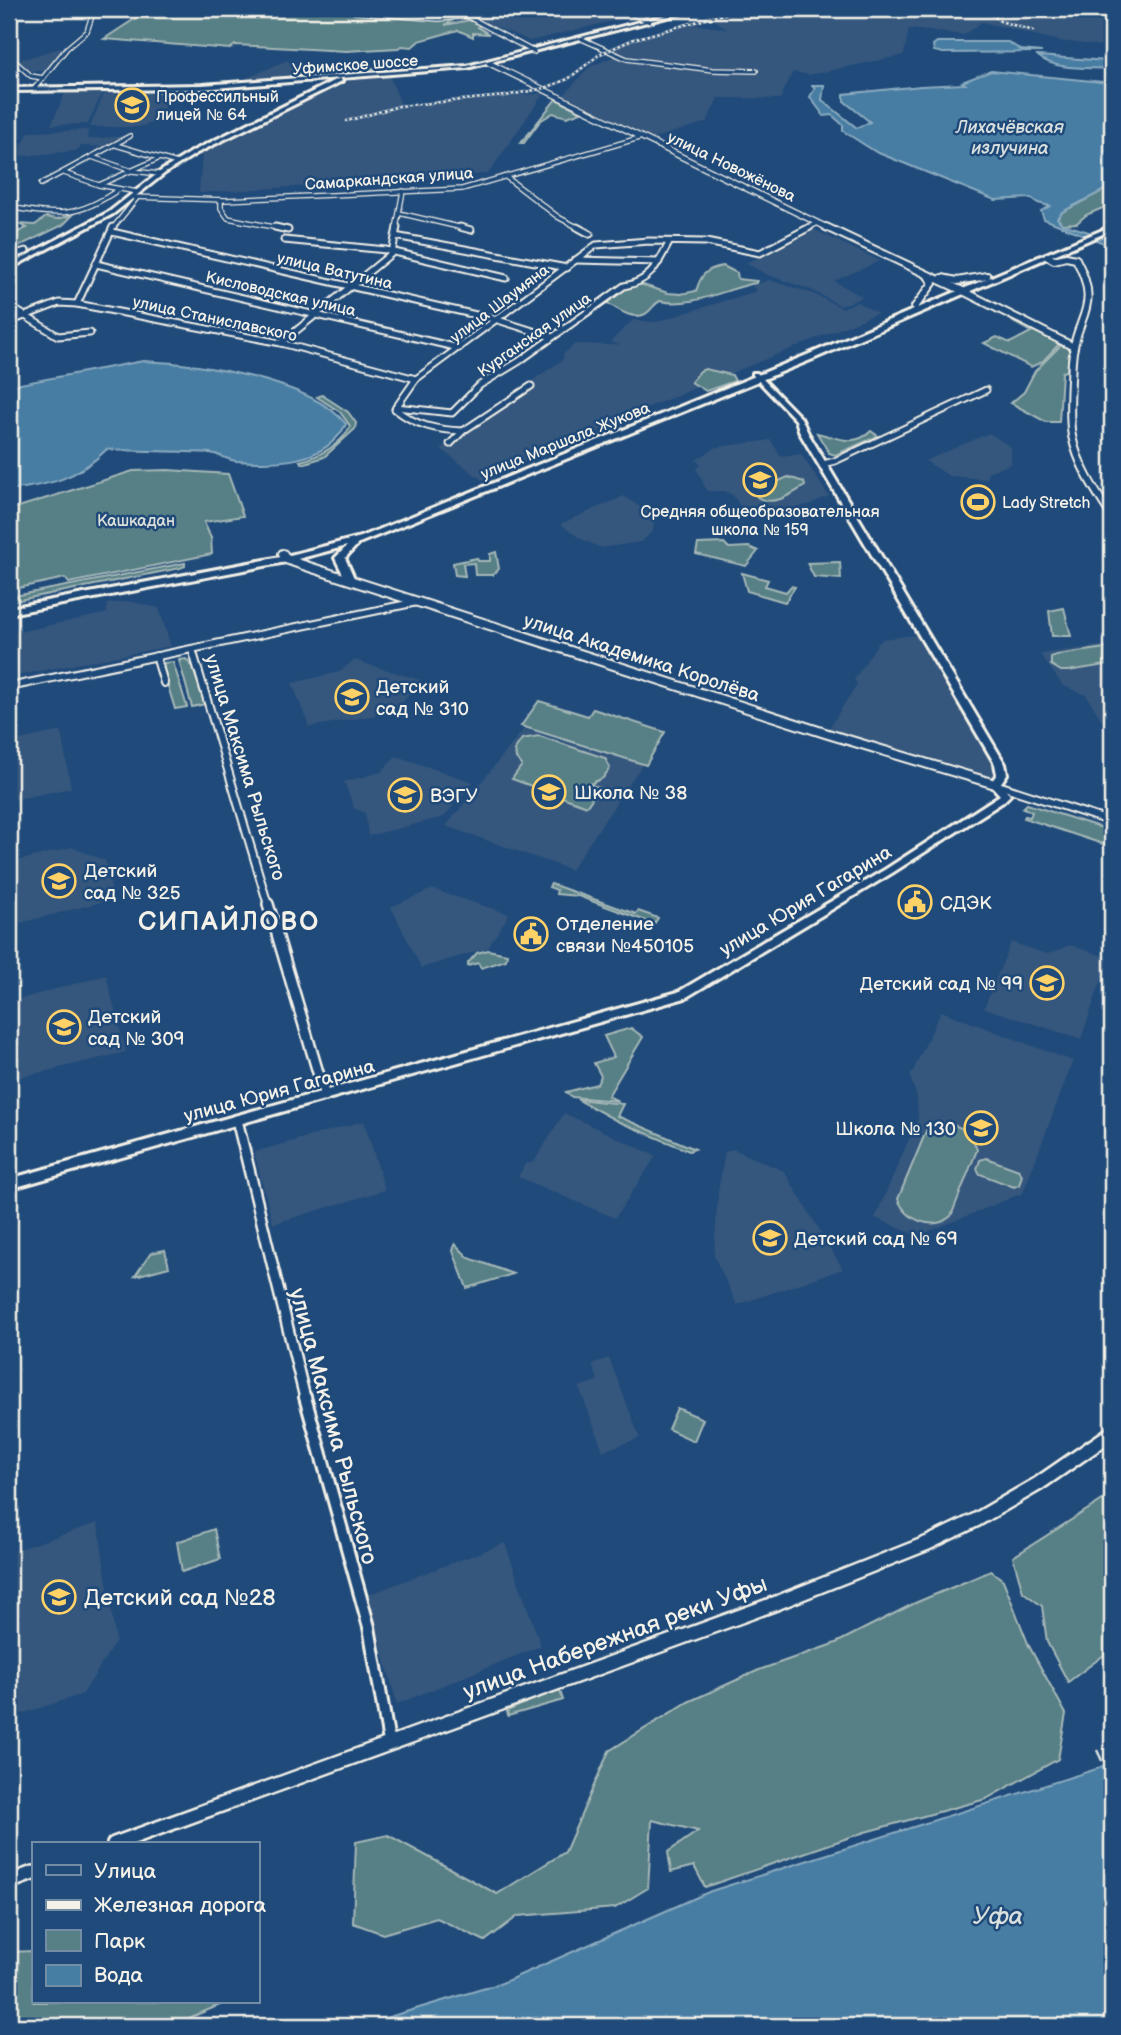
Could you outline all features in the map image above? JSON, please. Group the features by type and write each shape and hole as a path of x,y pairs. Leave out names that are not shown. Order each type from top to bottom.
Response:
{"main road":[{"name":"Уфимское шоссе","path":"9,90 202,87 458,69 696,9"},
{"path":"9,267 134,197 147,184 177,163 345,77"},
{"path":"9,258 108,212"},
{"name":"улица Маршала Жукова","path":"9,606 284,556 388,523 758,376 915,307 960,291 987,276 1112,226"},
{"name":"улица Маршала Жукова","path":"9,611 359,540 1068,245"},
{"name":"улица Юрия Гагарина","path":"9,1184 681,995 994,806 1004,795 995,784 1002,774 1000,764 804,433 800,421 758,376"},
{"path":"350,580 340,558 359,540"}],"street":[{"path":"464,9 467,16"},
{"path":"623,9 649,21"},
{"path":"355,12 439,19 467,16 534,51"},
{"path":"34,89 67,48 87,32 92,16"},
{"path":"582,39 627,59 713,70 756,71"},
{"path":"9,56 31,76 43,78"},
{"name":"улица Новожёнова","path":"488,63 1074,347"},
{"name":"Самаркандская улица","path":"64,173 134,197 221,200 462,189 639,138 637,135"},
{"path":"41,184 130,136"},
{"path":"116,145 177,163"},
{"path":"92,157 132,172 160,174"},
{"path":"99,185 160,158"},
{"path":"506,177 558,217 590,234"},
{"path":"9,207 56,215 95,206 119,190"},
{"path":"281,343 392,253 403,191"},
{"path":"77,304 112,232 112,226 134,197"},
{"path":"221,200 221,208 228,218 288,230"},
{"path":"399,213 471,230"},
{"path":"670,243 725,244 760,253 818,223"},
{"name":"улица Ватутина","path":"112,232 498,320 552,337"},
{"path":"395,236 567,268"},
{"path":"284,240 392,253 506,278"},
{"name":"улица Шаумяна","path":"396,408 416,380 596,245 670,243"},
{"name":"Курганская улица","path":"396,408 452,413 480,385 624,286 639,283 659,262 670,243"},
{"path":"1047,256 1054,260 1069,257 1076,259 1089,291 1087,307 1074,347 1072,435 1085,473 1112,517"},
{"path":"576,260 659,262"},
{"name":"Кисловодская улица","path":"96,264 460,348"},
{"path":"922,273 957,281 987,276"},
{"path":"915,307 933,283 922,273"},
{"name":"улица Станиславского","path":"9,323 59,303 77,304 281,343 416,380"},
{"path":"9,306 58,336 90,333"},
{"path":"450,444 463,431 531,386"},
{"path":"823,464 838,460 986,390"},
{"path":"396,408 416,424 463,431"},
{"name":"улица Академика Королёва","path":"284,556 350,580 828,734 995,784"},
{"path":"9,687 418,602"},
{"name":"улица Максима Рыльского","path":"192,649 325,1096"},
{"path":"156,656 164,683"},
{"path":"995,784 1112,822"},
{"name":"улица Максима Рыльского","path":"237,1120 312,1427 369,1627 388,1742"},
{"name":"улица Набережная реки Уфы","path":"119,1842 388,1742 779,1602 928,1543 1028,1490 1112,1433"},
{"path":"9,1882 32,1873"}],"shaded area":[{"path":"496,9 617,9 633,16 530,41 476,19"},
{"path":"1112,9 1112,47 1059,41 982,22 964,35 909,29 904,55 809,75 793,72 780,99 718,98 707,122 652,139 563,96 589,67 613,57 617,53 610,49 621,44 694,24 727,29 702,11"},
{"path":"64,48 46,71 25,71 16,61"},
{"path":"287,60 302,76 245,79"},
{"path":"390,77 402,107 544,93 488,174 199,193 202,153 352,80"},
{"name":"Профессильный лицей № 64","path":"168,92 162,116 152,123 139,127 90,127 104,93"},
{"path":"65,93 102,93 88,124 51,125"},
{"path":"88,130 87,139 127,136 110,147 81,146 76,151 23,156 13,155 12,152 19,151 29,132"},
{"path":"811,228 880,261 834,281 863,297 841,306 811,290 768,275 745,263 777,250 774,248"},
{"path":"769,280 814,294 842,308 857,302 878,313 637,412 640,415 482,480 441,449 453,436 562,360 562,355 575,344 620,345 610,342 633,320 656,322 756,291 752,286"},
{"path":"989,433 1011,447 1011,464 988,472 987,479 949,476 925,461"},
{"name":"Средняя общеобразовательная школа № 159","path":"771,440 780,456 801,454 829,496 808,505 768,514 744,513 733,495 723,491 707,491 696,468 702,465 696,460 717,447"},
{"path":"624,496 643,509 649,507 656,512 653,531 641,542 601,548 581,539 560,524"},
{"path":"129,601 159,608 171,646 9,677 9,634 107,613 107,604"},
{"path":"921,634 1001,770 996,777 987,778 829,728 857,684 854,680 877,644 883,639"},
{"path":"1112,644 1111,735 1086,695 1063,686 1040,654"},
{"name":"Детский сад № 310","path":"354,660 420,680 395,712 309,727 292,683 339,672"},
{"name":"Школа № 38","path":"524,729 642,765 571,870 446,826"},
{"path":"61,731 71,788 9,801 9,742"},
{"name":"ВЭГУ","path":"396,756 473,782 444,817 368,836 365,813 354,808 344,782 381,772"},
{"name":"Детский сад № 325","path":"72,847 106,861 113,899 9,926 9,863"},
{"path":"432,889 509,914 488,948 421,968 391,907"},
{"name":"Детский сад № 99","path":"1011,942 1047,954 1070,945 1109,958 1081,1039 984,1008"},
{"name":"Детский сад № 309","path":"106,975 126,1052 9,1080 9,1002"},
{"name":"Школа № 130","path":"941,1011 1073,1061 1023,1193 918,1236 875,1218 918,1118 917,1098 910,1077"},
{"path":"564,1113 656,1156 615,1218 518,1177 525,1164 534,1162"},
{"path":"364,1121 385,1190 273,1224 254,1152"},
{"name":"Детский сад № 69","path":"733,1149 784,1171 843,1269 737,1305 714,1256 718,1191 725,1152"},
{"path":"609,1358 640,1438 603,1451 579,1387 598,1380 592,1364"},
{"name":"Детский сад №28","path":"98,1523 116,1641 83,1694 12,1717 9,1691 9,1552"},
{"path":"505,1543 541,1646 397,1704 367,1595"}],"green space":[{"path":"150,9 459,9 462,14 445,25 470,20 489,34 473,33 473,37 458,30 419,41 412,47 346,51 235,45 230,49 104,39"},
{"path":"359,66 385,70 288,78 303,70"},
{"path":"556,99 581,112 567,117 553,113 540,121 524,143 521,143"},
{"path":"1112,186 1112,204 1086,215 1077,223 1062,224 1057,218 1062,212"},
{"path":"73,215 63,225 9,251 9,236 27,228 19,224 35,225 46,217 57,219"},
{"path":"723,266 737,273 738,279 757,281 696,300 660,301 648,312 638,316 626,314 606,302 633,284 668,293 696,291 705,274"},
{"path":"1018,320 1062,341 1042,362 1031,367 984,343 997,337 1010,343 1031,332 1013,322"},
{"path":"1064,342 1070,347 1067,371 1062,372 1059,422 1046,422 1011,403 1024,392 1035,371"},
{"path":"705,369 732,375 735,381 706,391 691,382"},
{"path":"322,395 348,412 356,423 355,429 324,457 302,464 300,461 322,453 336,444 350,426 340,412 317,397"},
{"path":"871,431 878,436 835,455 829,453 817,433 851,440"},
{"name":"Кашкадан","path":"168,470 228,474 243,516 204,522 211,538 212,554 69,583 65,578 9,590 9,510 133,471"},
{"path":"788,477 804,482 805,486 775,500 757,497 756,491"},
{"path":"724,543 729,548 749,547 758,551 746,566 696,554 698,544"},
{"path":"496,552 499,569 493,575 475,575 474,563 463,564 465,576 455,575 453,563 477,558 478,561 490,561 490,554"},
{"path":"840,562 841,579 814,577 807,563"},
{"path":"185,563 185,566 180,568 9,602 9,597"},
{"path":"742,573 768,580 765,586 786,592 791,586 795,587 785,602 747,591"},
{"path":"1064,608 1071,636 1052,636 1049,611"},
{"path":"1112,647 1112,664 1068,671 1061,671 1051,665 1051,657 1057,655"},
{"path":"186,659 192,666 205,704 192,707 179,660"},
{"path":"173,662 187,707 175,709 163,670 164,663"},
{"path":"539,701 588,716 593,709 665,732 646,765 521,726"},
{"path":"539,736 605,758 610,768 603,778 590,784 599,788 587,806 512,779 522,765 516,758 515,749 522,739"},
{"path":"1027,804 1112,831 1112,847 1024,818 1030,817 1032,812 1023,808"},
{"path":"551,884 636,914 638,911 658,918 654,924 578,896 556,894 557,890 549,887"},
{"path":"488,950 507,954 506,960 481,968 478,963 468,966 477,953"},
{"path":"631,1028 643,1037 608,1096 618,1101 572,1097 566,1092 597,1084 601,1076 594,1063 614,1057 604,1036"},
{"path":"577,1099 623,1104 617,1116 695,1149 689,1151 617,1121"},
{"path":"937,1123 951,1124 962,1129 971,1137 977,1150 951,1216 944,1221 928,1223 907,1213 898,1199 927,1129"},
{"path":"986,1158 1019,1170 1022,1175 1019,1185 1014,1187 980,1174 977,1169 980,1160"},
{"path":"455,1244 469,1258 513,1274 467,1288 453,1251"},
{"path":"165,1250 169,1267 135,1276 151,1253"},
{"path":"677,1408 703,1419 694,1441 668,1429"},
{"path":"1112,1494 1112,1649 1068,1682 1047,1642 1042,1606 1023,1592 1013,1557"},
{"path":"214,1529 220,1559 182,1572 177,1542"},
{"path":"991,1571 1003,1580 1029,1646 1066,1714 1058,1759 986,1799 865,1832 705,1887 694,1866 671,1872 668,1852 698,1831 652,1820 648,1888 615,1908 518,1916 485,1941 437,1918 383,1934 353,1923 356,1842 388,1835 497,1894 565,1852 609,1751 688,1702 759,1670 836,1643 915,1603"},
{"path":"559,1688 563,1700 508,1716 507,1711"},
{"path":"32,1951 32,2004 222,2004 170,2026 9,2026 9,1952"}],"water":[{"path":"937,42 1008,42 1021,50 1042,52 943,53 934,51 933,45"},
{"path":"1038,56 1108,61 1112,62 1112,69 1063,66"},
{"name":"Лихачёвская излучина","path":"991,71 1112,83 1112,186 1062,212 1057,218 1062,224 1112,239 1112,261 1104,243 1044,219 1041,211 1050,206 1031,198 995,200 876,152 843,131 843,125 832,115 824,116 810,97 815,88 812,85 824,85 822,100 857,128 870,122 844,101 844,94 965,84 962,82"},
{"path":"143,361 222,370 281,385 329,409 346,424 326,447 298,459 251,462 210,453 107,449 74,474 50,483 9,490 9,386"},
{"name":"Уфа","path":"1112,1764 1112,2026 359,2026 502,1983 711,1891"}],"ferry route":[{"path":"1097,1750 1112,1782"}],"railway":[{"path":"600,54 634,39 742,9"},
{"path":"985,9 1000,21 1033,31"},
{"path":"600,54 604,51"},
{"path":"347,121 399,106 505,96 545,88 568,79 600,54"}],"place":[{"name":"Профессильный лицей № 64","path":"132,105"},
{"name":"Средняя общеобразовательная школа № 159","path":"760,480"},
{"name":"Lady Stretch","path":"978,502"},
{"name":"Детский сад № 310","path":"352,697"},
{"name":"Школа № 38","path":"549,792"},
{"name":"ВЭГУ","path":"405,795"},
{"name":"Детский сад № 325","path":"59,881"},
{"name":"СДЭК","path":"915,902"},
{"name":"Отделение связи №450105","path":"531,934"},
{"name":"Детский сад № 99","path":"1047,983"},
{"name":"Детский сад № 309","path":"64,1027"},
{"name":"Школа № 130","path":"981,1128"},
{"name":"Детский сад № 69","path":"770,1238"},
{"name":"Детский сад №28","path":"59,1597"}],"district":[{"name":"СИПАЙЛОВО","path":"229,921"}]}
